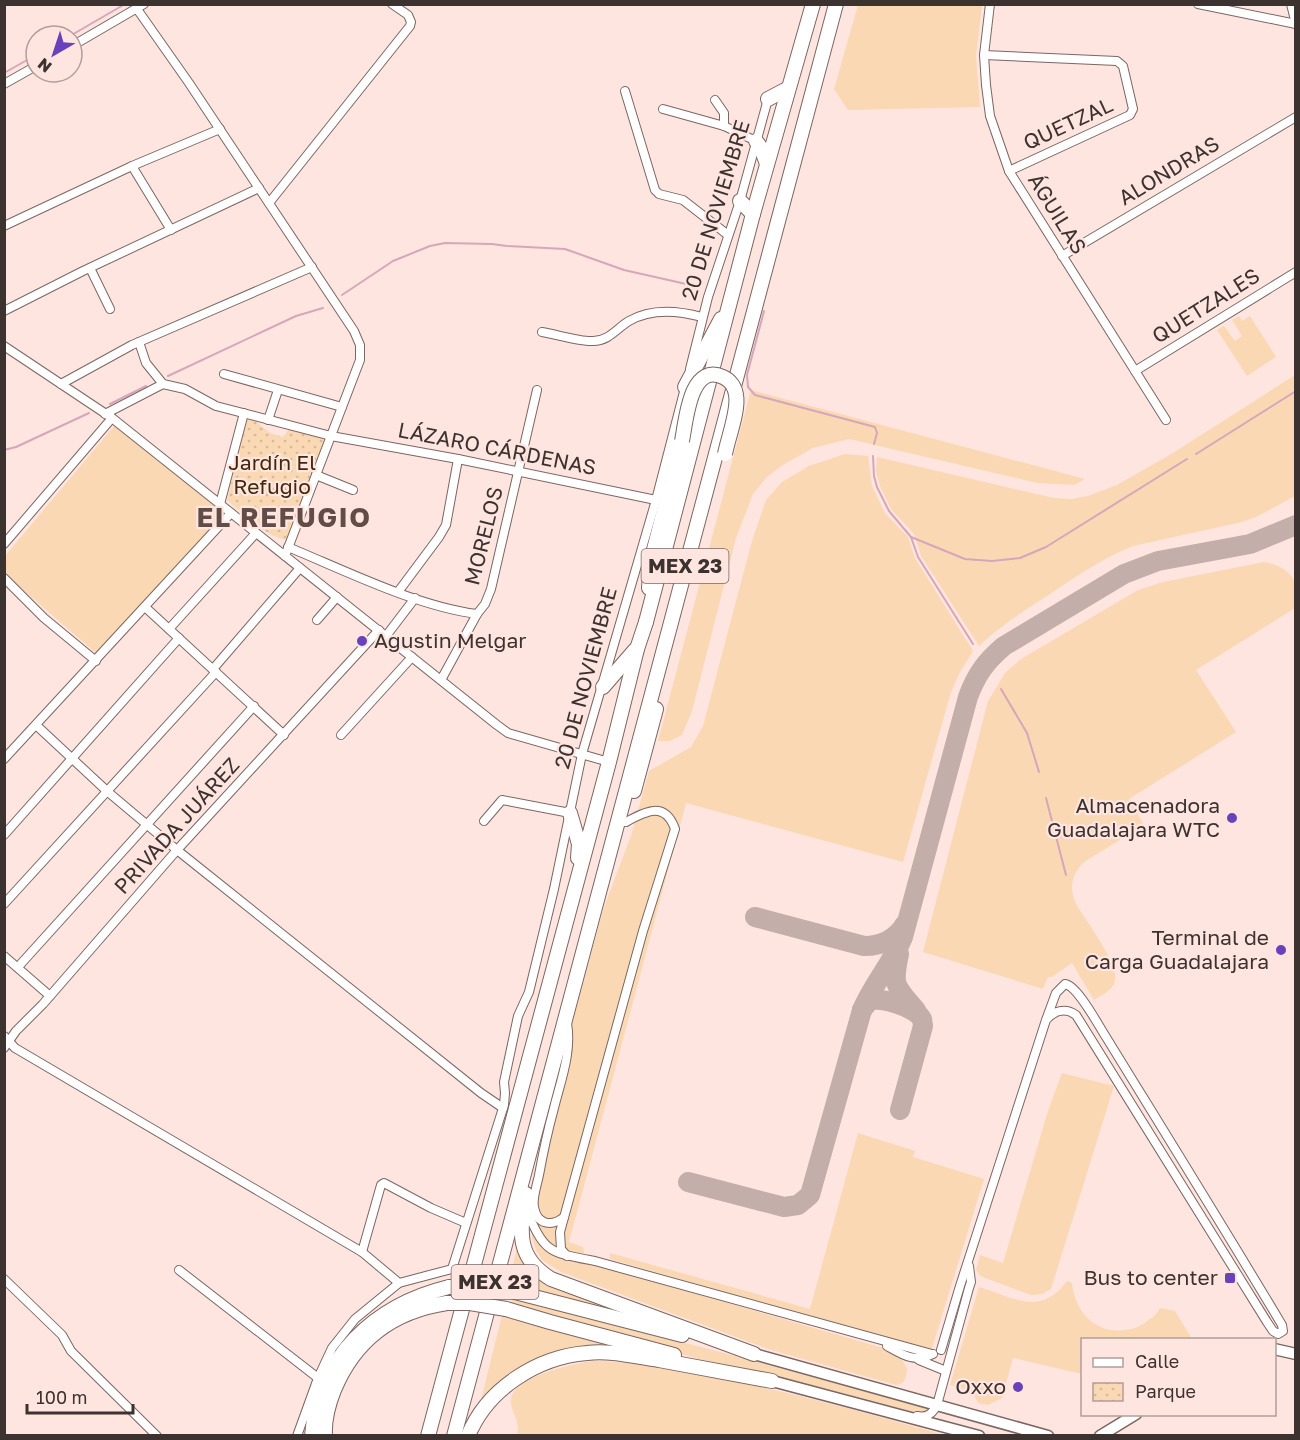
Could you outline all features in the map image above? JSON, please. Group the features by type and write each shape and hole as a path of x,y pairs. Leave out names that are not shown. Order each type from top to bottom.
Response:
{"main road":[{"name":"MEX 23","path":"428,1436 753,214 813,4"},
{"name":"MEX 23","path":"454,1436 836,4"},
{"path":"768,99 787,89"},
{"path":"756,141 767,164"},
{"path":"740,201 753,214"},
{"path":"685,387 733,296"},
{"path":"595,904 626,822 725,454 736,404 736,394 733,384 721,375 708,375 696,385 692,393 651,561 646,622"},
{"path":"603,687 637,649"},
{"path":"570,813 579,844 576,882"},
{"path":"535,1129 524,1204 522,1240 532,1264 551,1279 754,1354"},
{"path":"312,1436 318,1406 330,1375 342,1354 358,1336 393,1307 426,1293 449,1287 490,1287 754,1354"},
{"path":"325,1436 326,1416 332,1395 341,1374 357,1350 374,1333 396,1319 426,1307 447,1303 470,1303 506,1308 550,1322 772,1381"},
{"path":"468,1436 482,1411 508,1384 522,1374 544,1364 587,1352 620,1354 772,1381"},
{"path":"422,1436 437,1400"}],"street":[{"path":"269,203 410,26 408,15 392,4"},
{"name":"ÁGUILAS","path":"990,4 984,55 990,116 1009,171 1166,420"},
{"path":"1198,4 1296,24 1291,4"},
{"path":"84,39 140,7 354,331 360,345 360,360 286,551"},
{"name":"QUETZAL","path":"984,55 1117,61 1123,66 1133,109 1130,115 1009,171"},
{"path":"4,84 24,73"},
{"path":"625,91 655,190 659,194 683,200 728,235"},
{"name":"20 DE NOVIEMBRE","path":"452,1269 503,1108 504,1082 518,1016 529,992 554,889 582,754 656,500 702,317 740,201 768,99"},
{"path":"716,100 724,112 724,126"},
{"path":"663,109 724,126 756,141"},
{"name":"ALONDRAS","path":"1062,256 1296,117"},
{"path":"4,226 132,166 220,129"},
{"path":"132,166 171,230"},
{"path":"4,311 90,267 259,188"},
{"path":"90,267 110,309"},
{"path":"61,384 139,342 312,267"},
{"name":"QUETZALES","path":"1135,371 1296,272"},
{"path":"542,332 593,341 612,336 630,321 655,313 684,312 702,317"},
{"path":"4,544 109,416 163,384 146,363 139,342"},
{"path":"4,346 109,416 256,533 286,551 416,598 456,611 477,614"},
{"path":"224,374 342,407"},
{"name":"LÁZARO CÁRDENAS","path":"163,384 185,389 216,406 331,436 519,471 656,500"},
{"path":"268,420 278,390"},
{"name":"MORELOS","path":"441,680 477,614 485,604 498,565 537,390"},
{"path":"220,504 244,414"},
{"path":"398,592 440,537 446,525 458,459"},
{"path":"316,475 353,490"},
{"path":"4,759 231,513"},
{"path":"169,629 256,533"},
{"path":"286,551 300,568 508,733 609,762"},
{"path":"4,904 108,792 215,671 300,568"},
{"path":"4,578 44,618 96,661"},
{"path":"316,620 337,597"},
{"name":"PRIVADA JUÁREZ","path":"6,1041 50,996 177,850 416,598"},
{"path":"145,607 284,735"},
{"path":"4,835 74,759 179,638"},
{"path":"341,735 412,657"},
{"path":"18,968 254,706"},
{"path":"36,725 146,825 503,1108"},
{"path":"484,821 502,800 570,813"},
{"path":"567,1256 561,1249 560,1232 643,931 675,830 671,818 661,811 647,811 626,822"},
{"path":"4,956 50,996"},
{"path":"937,1352 969,1262 1046,1020 1056,993 1065,984 1072,986 1282,1325 1283,1331 1278,1334 1273,1331 1076,1015 1063,1010 1056,1012 1046,1020"},
{"path":"564,1217 550,1225 537,1215 534,1203 568,1048 569,1033 566,1014"},
{"path":"6,1041 362,1252 399,1283"},
{"path":"362,1252 381,1185 384,1183 431,1208 466,1223"},
{"path":"524,1204 536,1232 546,1246 567,1256 595,1261 876,1339 937,1352"},
{"path":"816,1392 828,1392 923,1417 930,1415 937,1405 971,1282 969,1262"},
{"path":"297,1436 318,1378 335,1343 345,1329 369,1306 399,1283 452,1269 470,1274"},
{"path":"179,1270 318,1378"},
{"path":"4,1279 62,1335 71,1352 157,1436"},
{"path":"876,1339 905,1355 946,1371"},
{"path":"919,1359 954,1346"},
{"path":"1276,1349 1296,1354"},
{"path":"754,1354 1048,1436"},
{"path":"772,1381 979,1436"},
{"path":"1100,1436 1133,1416"}],"green space":[{"path":"858,5 982,5 976,56 980,107 848,110 834,89"},
{"path":"1239,316 1242,321 1250,316 1276,357 1247,376 1217,330 1224,326 1235,341 1242,336 1232,320"},
{"path":"1295,375 1295,496 1242,522 1133,546 1111,556 1031,606 979,646 921,556 914,534 891,509 876,472 877,457 1054,498 1071,499 1088,496 1117,485 1173,453"},
{"path":"751,390 1085,479 1074,485 1037,483 849,439 813,448 781,466 766,478 753,494 736,538 692,711 682,735 670,741 658,741"},
{"name":"Jardín El Refugio","path":"247,420 254,420 270,433 283,437 289,429 326,438 288,540 263,530 227,500"},
{"path":"115,425 226,514 97,654 5,574 5,556"},
{"path":"845,454 868,456 872,486 885,513 908,537 915,558 973,651 951,692 903,862 686,803 569,1242 583,1247 585,1258 596,1265 890,1350 899,1355 907,1368 904,1382 896,1385 771,1350 561,1272 542,1260 532,1238 533,1187 543,1130 604,907 631,836 649,771 691,747 703,726 752,541 766,500 782,482 809,466"},
{"path":"1264,562 1282,568 1293,578 1296,589 1295,608 1196,670 1236,732 1129,799 1144,825 1084,862 1072,882 1072,893 1076,904 1112,964 1115,981 1112,987 1094,1000 1072,963 1052,977 1048,977 1043,989 923,952 988,701 1005,673 1021,659 1138,590 1163,582"},
{"path":"1062,1073 1114,1086 1051,1289 1042,1294 1031,1295 980,1276 976,1270 980,1255 1003,1263 1048,1111"},
{"path":"858,1133 915,1151 913,1157 984,1179 929,1358 913,1356 907,1347 897,1341 610,1259 610,1253 810,1309"},
{"path":"518,1243 528,1266 690,1335 508,1287"},
{"path":"1067,1281 1072,1283 1077,1303 1088,1319 1096,1325 1114,1330 1132,1329 1141,1325 1160,1308 1175,1311 1191,1338 1081,1338 1081,1374 1013,1358 1002,1398 988,1405 978,1403 972,1391 950,1385 979,1287 1026,1302 1047,1299"},
{"path":"513,1298 930,1407 928,1411 921,1414 825,1388 814,1390 510,1308"},
{"path":"502,1315 645,1353 588,1348 518,1370 505,1378 480,1404"},
{"path":"592,1361 645,1365 727,1380 944,1435 517,1435 518,1425 511,1400 514,1392 522,1384 546,1373"}],"waterway":[{"path":"84,28 125,4"},
{"path":"4,73 24,62"},
{"path":"342,295 393,261 430,246 445,243 565,249 624,270 695,286"},
{"path":"168,376 296,316 323,308"},
{"path":"764,311 747,375 748,387 755,395 875,427 877,433 874,444"},
{"path":"110,404 146,386"},
{"path":"1196,454 1296,391"},
{"path":"4,450 16,447 89,413"},
{"path":"873,456 877,487 889,511 911,537 918,557 973,644"},
{"path":"911,537 965,559 992,561 1020,558 1046,547 1187,459"},
{"path":"1001,689 1027,733 1039,772"},
{"path":"1046,798 1066,875"}],"taxiway":[{"path":"688,1182 784,1207 798,1205 810,1195 862,1010 903,937 968,697 978,675 992,657 1004,646 1124,574 1158,561 1250,544 1296,525"},
{"path":"755,917 864,946 888,941 905,924"},
{"path":"899,954 897,985 903,996 916,1010"},
{"path":"862,1010 869,1001 882,1000 906,1007 922,1019 923,1026 900,1110"}],"place":[{"name":"Agustin Melgar","path":"362,641"},
{"name":"Almacenadora Guadalajara WTC","path":"1232,818"},
{"name":"Terminal de Carga Guadalajara","path":"1281,950"},
{"name":"Bus to center","path":"1230,1278"},
{"name":"Oxxo","path":"1018,1387"}],"district":[{"name":"EL REFUGIO","path":"284,518"}]}
